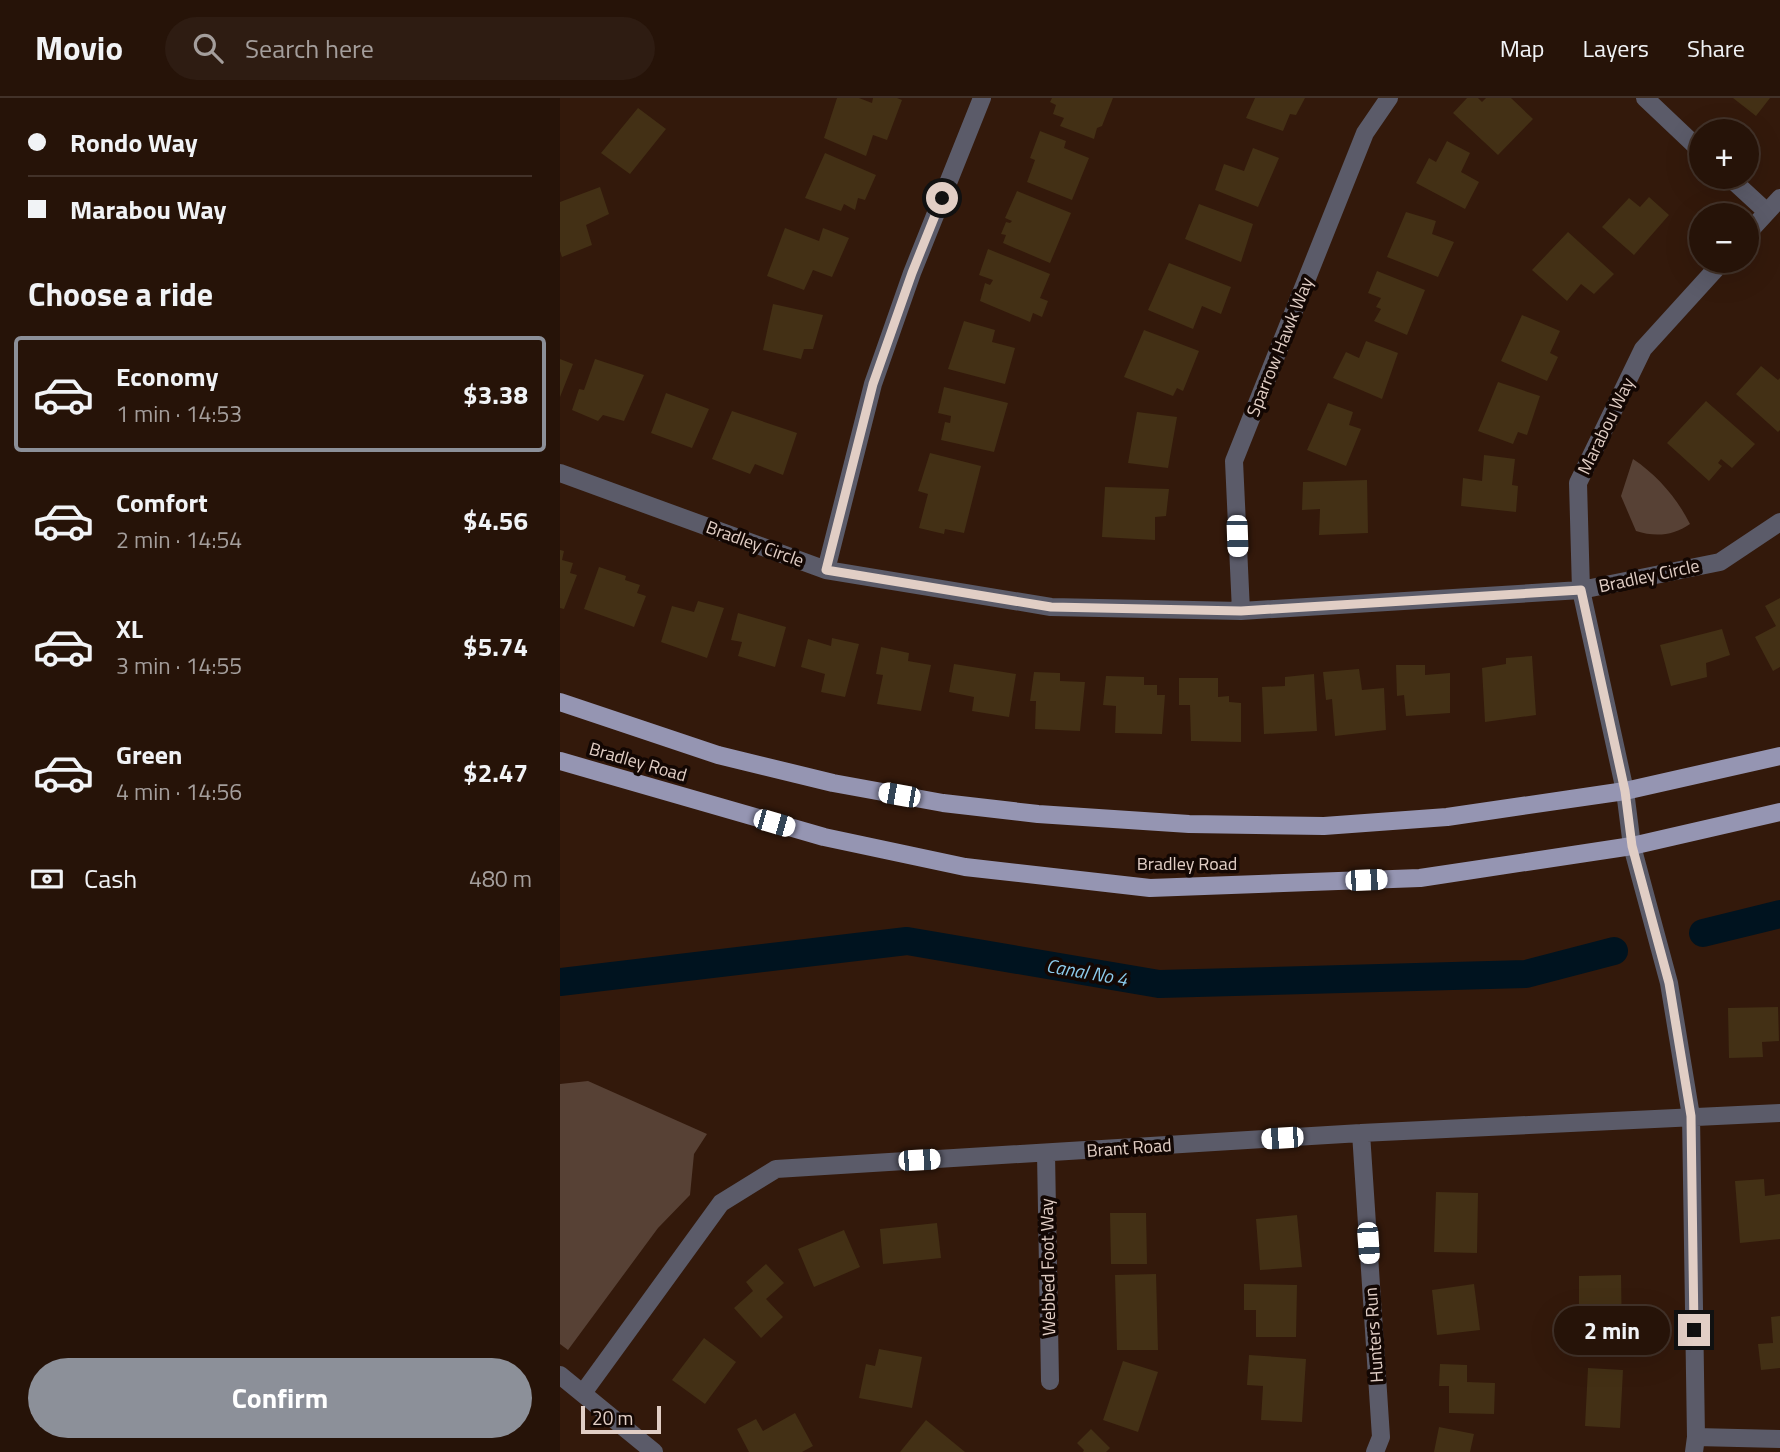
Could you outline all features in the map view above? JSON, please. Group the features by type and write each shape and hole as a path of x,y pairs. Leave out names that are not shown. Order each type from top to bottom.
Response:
{"main road":[{"name":"Bradley Road","path":"560,702 718,755 832,783 943,803 1038,814 1189,824 1324,826 1447,817 1625,791 1780,756"},
{"name":"Bradley Road","path":"560,761 850,842 965,867 1150,888 1420,878 1632,846 1780,812"}],"street":[{"path":"826,570 873,384 912,273 982,98"},
{"name":"Sparrow Hawk Way","path":"1241,611 1234,461 1365,133 1389,98"},
{"path":"1645,98 1689,140"},
{"path":"1742,189 1767,212"},
{"path":"1759,221 1780,198"},
{"name":"Marabou Way","path":"1695,1445 1691,1116 1669,983 1632,846 1625,791 1581,590 1578,483 1643,349 1712,273"},
{"name":"Bradley Circle","path":"560,473 826,570 1051,607 1241,611 1581,590 1720,562 1780,522"},
{"name":"Brant Road","path":"583,1393 721,1203 776,1169 1361,1133 1780,1113"},
{"name":"Hunters Run","path":"1361,1133 1381,1437 1375,1452"},
{"name":"Webbed Foot Way","path":"1046,1153 1050,1381"},
{"path":"560,1375 654,1452"},
{"path":"1695,1445 1780,1439"}],"shaded area":[{"path":"1633,459 1666,488 1690,524 1664,534 1636,531 1621,496"},
{"path":"588,1081 707,1134 694,1154 690,1195 658,1228 568,1350 560,1344 560,1084"}],"building":[{"path":"837,98 859,98 872,103 873,98 902,100 887,140 873,135 866,156 824,138"},
{"path":"1052,98 1113,98 1094,139 1060,126 1064,118 1053,114 1056,105 1050,102"},
{"path":"1255,98 1305,98 1296,115 1290,114 1283,131 1246,118"},
{"path":"1467,98 1478,98 1482,102 1486,98 1511,98 1533,119 1498,155 1453,113"},
{"path":"1733,98 1770,98 1756,116"},
{"path":"638,108 666,129 630,174 601,153"},
{"path":"1040,131 1066,141 1064,148 1089,158 1072,200 1027,182 1035,160 1030,158"},
{"path":"1447,141 1470,153 1461,172 1479,182 1465,209 1416,183 1429,158 1436,162"},
{"path":"1253,148 1279,158 1258,207 1215,190 1224,164 1244,171"},
{"path":"825,153 876,175 865,200 858,198 855,210 844,204 841,211 805,198"},
{"path":"600,187 609,214 586,225 592,245 562,257 560,202"},
{"path":"1017,191 1071,213 1050,263 1003,243 1006,235 1001,234 1006,222 1012,221 1005,218"},
{"path":"1649,197 1669,215 1634,255 1602,227 1629,198 1640,207"},
{"path":"1199,204 1253,224 1241,262 1185,239"},
{"path":"1406,212 1436,221 1432,234 1454,242 1438,277 1387,257"},
{"path":"785,228 819,241 823,228 849,238 832,277 813,270 804,290 767,276"},
{"path":"1568,232 1614,274 1594,294 1581,284 1567,301 1532,270"},
{"path":"988,249 1050,274 1040,298 1048,301 1042,317 1033,313 1030,322 980,301 985,283 990,285 993,280 979,275"},
{"path":"1169,263 1231,287 1221,314 1202,306 1193,329 1148,310"},
{"path":"1377,271 1425,290 1407,335 1374,321 1381,309 1376,307 1381,298 1368,293"},
{"path":"773,304 823,315 813,349 804,349 801,359 763,350"},
{"path":"1522,315 1560,331 1550,353 1558,357 1547,381 1501,361"},
{"path":"964,321 995,330 992,342 1015,348 1005,384 948,369"},
{"path":"1144,330 1199,351 1183,391 1177,388 1173,396 1124,377"},
{"path":"1366,341 1398,353 1382,399 1333,378 1346,352 1359,358"},
{"path":"560,359 573,364 560,397"},
{"path":"595,359 644,375 624,421 603,415 598,421 572,410 579,389 584,390"},
{"path":"1761,366 1778,380 1780,378 1778,432 1736,394"},
{"path":"1498,382 1540,396 1527,435 1518,432 1513,444 1478,431"},
{"path":"944,387 1008,403 994,452 941,440 945,422 950,423 951,416 938,413"},
{"path":"666,393 709,409 692,448 651,433"},
{"path":"1706,401 1755,444 1732,468 1721,459 1718,463 1722,466 1709,481 1667,443"},
{"path":"1328,403 1353,412 1349,425 1361,429 1346,466 1307,450"},
{"path":"732,411 797,433 783,475 755,464 750,474 712,459"},
{"path":"1137,412 1177,417 1168,468 1128,463"},
{"path":"930,453 981,466 964,533 945,529 944,534 919,528 928,494 918,491"},
{"path":"1484,455 1515,459 1512,485 1518,486 1516,512 1461,506 1463,478 1482,481"},
{"path":"1367,480 1368,533 1319,535 1320,509 1302,510 1303,482"},
{"path":"1105,487 1169,489 1166,516 1155,517 1155,540 1102,537"},
{"path":"560,550 564,551 562,560 573,563 570,573 577,575 564,609 560,608"},
{"path":"599,567 626,576 625,580 640,585 637,593 646,596 634,627 584,609"},
{"path":"1780,598 1780,667 1773,671 1755,637 1776,626 1765,606"},
{"path":"698,601 724,608 707,658 661,642 672,606 694,612"},
{"path":"738,613 786,627 775,667 738,656 742,642 731,640"},
{"path":"1722,629 1730,655 1706,663 1707,677 1671,686 1660,645"},
{"path":"832,638 859,644 845,697 821,692 825,674 801,667 808,639 831,646"},
{"path":"881,647 909,653 908,661 931,665 921,711 877,704 883,675 876,674"},
{"path":"1532,656 1536,715 1485,722 1482,668 1506,664 1506,658"},
{"path":"954,664 1016,674 1009,717 972,711 974,697 949,692"},
{"path":"1396,665 1425,665 1425,675 1450,673 1450,713 1406,716 1404,695 1397,696"},
{"path":"1359,669 1362,690 1384,688 1386,730 1335,736 1332,699 1326,700 1323,672"},
{"path":"1034,672 1060,673 1060,681 1085,682 1080,731 1035,729 1036,701 1030,701"},
{"path":"1314,674 1317,731 1264,734 1262,687 1285,686 1285,677"},
{"path":"1106,676 1144,677 1144,685 1157,685 1157,695 1165,695 1162,734 1115,733 1116,706 1103,705"},
{"path":"1179,678 1218,678 1218,697 1229,696 1229,702 1241,703 1241,742 1191,741 1190,705 1179,705"},
{"path":"1778,1007 1779,1041 1762,1042 1763,1057 1729,1058 1728,1008"},
{"path":"1764,1179 1765,1196 1780,1194 1780,1239 1740,1243 1735,1181"},
{"path":"1436,1192 1478,1193 1477,1253 1434,1252"},
{"path":"1110,1213 1146,1213 1147,1264 1111,1264"},
{"path":"1297,1215 1302,1267 1260,1270 1256,1219"},
{"path":"937,1223 941,1258 883,1264 880,1229"},
{"path":"844,1230 860,1267 814,1287 798,1249"},
{"path":"766,1264 784,1283 766,1299 783,1317 761,1338 734,1308 753,1291 746,1282"},
{"path":"1156,1274 1158,1350 1117,1350 1115,1275"},
{"path":"1621,1275 1622,1339 1579,1340 1579,1276"},
{"path":"1244,1284 1297,1285 1296,1337 1256,1337 1256,1310 1244,1310"},
{"path":"1474,1284 1480,1330 1437,1335 1432,1290"},
{"path":"1780,1316 1780,1368 1761,1370 1758,1344 1773,1343 1771,1317"},
{"path":"704,1338 736,1362 705,1404 672,1380"},
{"path":"879,1349 922,1357 912,1408 859,1398 866,1364 875,1366"},
{"path":"1249,1355 1306,1359 1302,1422 1261,1420 1263,1386 1247,1385"},
{"path":"1123,1361 1158,1372 1138,1432 1103,1420"},
{"path":"1440,1364 1467,1365 1467,1382 1495,1383 1494,1414 1449,1413 1449,1386 1439,1386"},
{"path":"1588,1368 1623,1370 1620,1428 1585,1426"},
{"path":"795,1413 813,1446 802,1452 749,1452 737,1429 756,1419 763,1431"},
{"path":"926,1420 965,1452 900,1452"},
{"path":"1439,1427 1474,1434 1470,1452 1434,1452"},
{"path":"1091,1429 1110,1448 1106,1452 1083,1452 1077,1443"}],"waterway":[{"name":"Canal No 4","path":"1703,933 1780,914"},
{"name":"Canal No 4","path":"560,982 907,941 1159,984 1526,974 1614,951"}],"route":[{"path":"942,198 873,384 826,570 1051,607 1241,611 1581,590 1625,791 1632,846 1669,983 1691,1116 1694,1330"}]}
